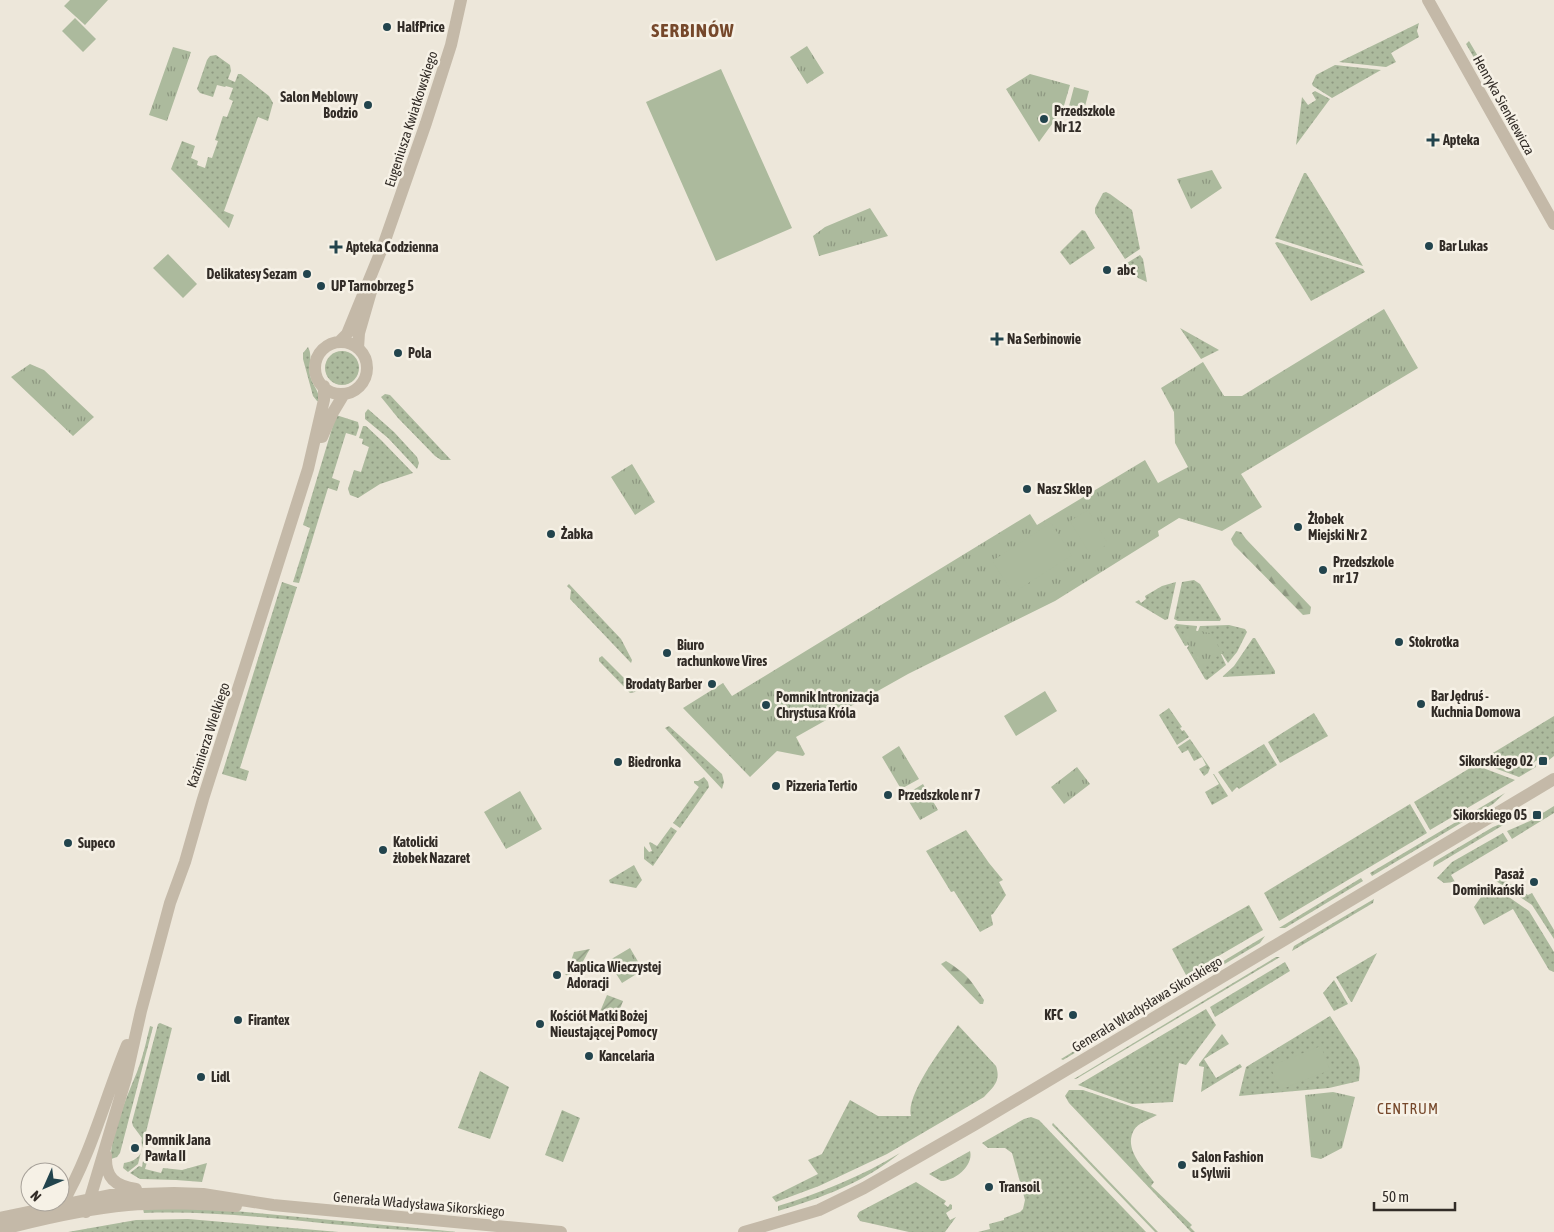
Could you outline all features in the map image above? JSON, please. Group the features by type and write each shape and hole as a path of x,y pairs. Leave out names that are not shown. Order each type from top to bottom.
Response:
{"street":[{"name":"Eugeniusza Kwiatkowskiego","path":"339,342 347,334 383,246 444,69 461,0"},
{"name":"Henryka Sienkiewicza","path":"1428,0 1554,224"},
{"name":"Eugeniusza Kwiatkowskiego","path":"358,348 359,332 383,246"},
{"path":"339,342 349,343 358,348 367,364 366,376 361,384 352,392 344,394 334,392 318,380 317,360 322,351 331,344 339,342"},
{"path":"308,469 324,400 324,386"},
{"path":"308,469 332,414 344,394"},
{"name":"Kazimierza Wielkiego","path":"86,1204 107,1143 126,1078 141,1010 170,903 185,862 203,799 308,469"},
{"name":"Generała Władysława Sikorskiego","path":"744,1232 819,1210 864,1188 974,1125 1554,779"},
{"name":"Kazimierza Wielkiego","path":"70,1188 84,1160 112,1082 141,1010"},
{"name":"Kazimierza Wielkiego","path":"107,1143 106,1168 113,1180 123,1187 174,1193"},
{"path":"84,1160 80,1193 86,1204"},
{"name":"Generała Władysława Sikorskiego","path":"0,1230 59,1216 111,1195 174,1193 203,1194 273,1205 561,1232"},
{"name":"Generała Władysława Sikorskiego","path":"70,1204 273,1205"},
{"name":"Generała Władysława Sikorskiego","path":"0,1218 27,1212"}],"green space":[{"path":"70,0 108,0 85,25 64,6"},
{"path":"75,18 96,39 83,52 62,31"},
{"path":"1419,23 1417,31 1419,37 1391,53 1396,62 1386,67 1339,62"},
{"path":"1469,41 1502,97 1498,99 1466,44"},
{"path":"807,46 824,73 807,84 790,57"},
{"path":"173,47 191,52 167,121 149,115"},
{"path":"216,55 230,65 231,71 228,79 235,82 238,74 241,74 269,96 273,103 268,121 258,117 224,211 234,215 229,228 171,169 182,141 195,146 191,158 198,161 197,165 205,168 208,157 212,158 218,141 215,140 223,116 227,117 233,101 229,99 233,88 217,85 213,97 200,93 197,89 207,60 210,56"},
{"path":"1335,65 1381,70 1332,98 1312,84 1316,75"},
{"path":"721,69 792,228 716,261 646,102"},
{"path":"1030,74 1070,85 1063,109 1039,142 1006,89"},
{"path":"1074,87 1089,91 1083,114 1068,110"},
{"path":"1315,91 1330,99 1296,145 1302,97 1308,105 1316,100 1312,93"},
{"path":"1212,170 1222,188 1191,209 1177,179"},
{"path":"1304,173 1306,173 1363,266 1275,238"},
{"path":"1106,192 1132,210 1140,249 1125,259 1095,213 1095,208 1103,193"},
{"path":"870,208 888,236 819,256 813,236 825,227"},
{"path":"1082,230 1085,231 1095,248 1070,265 1060,252"},
{"path":"1277,242 1363,269 1365,272 1311,301 1275,243"},
{"path":"168,254 197,284 183,298 153,268"},
{"path":"1140,255 1143,259 1147,282 1138,278 1127,263"},
{"path":"1384,309 1418,368 1241,474 1262,507 1222,531 1179,518 1158,531 1159,536 1055,601 908,674 796,737 805,754 803,756 777,751 750,777 683,708 723,683 732,696 1030,514 1037,525 1145,460 1158,483 1188,467 1175,443 1174,412 1161,388 1203,362 1224,396 1242,396"},
{"path":"1180,328 1219,350 1201,359"},
{"path":"308,347 310,375 320,402 313,396 303,359 303,353"},
{"path":"342,351 349,352 354,356 358,361 358,375 354,380 349,384 342,385 335,384 330,380 326,375 325,368 326,361 330,356 335,352"},
{"path":"30,364 44,370 94,417 73,436 11,377"},
{"path":"385,394 390,395 451,460 441,460 435,456 398,418 381,397"},
{"path":"368,409 394,432 417,457 419,463 417,469 388,438 365,419 365,413"},
{"path":"336,415 358,422 359,427 356,436 346,433 332,478 340,481 337,491 328,488 299,583 293,582 310,528 303,525"},
{"path":"363,426 366,426 381,440 413,473 380,484 358,498 350,495 348,489 354,470 361,472 369,447 362,444 363,439 359,438"},
{"path":"632,464 655,502 635,515 611,477"},
{"path":"1088,510 1108,544 1090,554 1070,521"},
{"path":"1051,523 1072,555 1013,593 992,561"},
{"path":"1236,531 1241,532 1311,607 1310,614 1303,615 1234,545 1231,539"},
{"path":"1194,580 1200,584 1221,619 1220,621 1178,621 1174,619 1182,582"},
{"path":"282,582 297,587 240,768 249,771 246,781 222,774"},
{"path":"1176,582 1168,619 1165,620 1135,602 1139,600 1141,603 1146,599 1145,596 1162,586"},
{"path":"569,584 621,639 632,660 631,663 570,599 571,590 567,586"},
{"path":"1176,624 1197,626 1196,631 1198,631 1200,626 1229,625 1245,629 1247,632 1237,652 1228,663 1221,654 1226,665 1207,680 1187,648 1189,645 1185,646 1174,627"},
{"path":"1192,630 1210,633 1223,653 1201,666 1183,636"},
{"path":"1253,638 1255,638 1275,674 1222,677 1234,666"},
{"path":"602,656 636,690 635,692 630,693 599,661 599,658"},
{"path":"1045,691 1057,711 1016,736 1004,716"},
{"path":"1169,708 1182,727 1180,728 1182,731 1184,730 1189,737 1177,745 1159,715"},
{"path":"1314,713 1328,736 1280,763 1268,742"},
{"path":"1554,716 1554,756 1549,760 1546,755 1534,762 1536,767 1519,777 1478,762"},
{"path":"669,726 722,774 724,782 722,789 665,728"},
{"path":"1190,739 1210,768 1204,776 1199,769 1206,765 1202,757 1194,761 1188,750 1182,753 1178,747"},
{"path":"1264,744 1277,765 1239,789 1237,787 1232,792 1218,772"},
{"path":"899,746 919,779 901,789 882,757"},
{"path":"1475,765 1515,780 1430,830 1414,802"},
{"path":"1077,767 1090,784 1064,804 1051,787"},
{"path":"1213,774 1228,796 1212,805 1205,792 1219,784"},
{"path":"704,777 709,787 680,828 673,823 699,787 694,781"},
{"path":"923,784 938,810 920,820 905,795"},
{"path":"520,791 542,829 506,849 484,812"},
{"path":"1505,793 1493,804 1372,876 1370,873"},
{"path":"1410,804 1427,833 1279,921 1264,893"},
{"path":"1554,806 1554,813 1512,839 1507,831 1530,821"},
{"path":"1515,818 1433,867 1434,862 1493,827"},
{"path":"671,827 677,831 653,866 644,859 644,846 649,852 652,851 649,843 657,846"},
{"path":"966,830 1003,880 999,882 1006,895 991,915 993,925 980,932 954,891 951,892 926,851"},
{"path":"1503,833 1508,841 1451,875 1455,882 1444,883 1437,878 1452,862"},
{"path":"634,865 642,880 636,888 610,883 609,880"},
{"path":"1361,878 1363,881 1285,928 1279,928"},
{"path":"1501,878 1528,895 1532,893 1554,930 1554,939 1532,905 1493,879"},
{"path":"1490,884 1529,911 1554,952 1554,972 1549,970 1513,909 1484,925 1474,907"},
{"path":"1374,899 1373,903 1292,951 1294,946"},
{"path":"1249,905 1263,930 1186,975 1172,949"},
{"path":"1265,936 1260,943 1063,1060 1061,1059"},
{"path":"630,948 643,970 622,983 608,961"},
{"path":"590,949 577,970 570,975 565,975 574,952"},
{"path":"1377,953 1352,1002 1351,1002 1336,977"},
{"path":"1276,957 1280,957 1074,1079"},
{"path":"946,961 968,978 984,1000 983,1004 980,1004 941,964"},
{"path":"1285,962 1290,971 1215,1017 1210,1007"},
{"path":"1334,980 1348,1004 1334,1011 1323,993"},
{"path":"607,995 623,1001 614,1025 597,1019"},
{"path":"1206,1009 1216,1025 1186,1065 1179,1063 1173,1102 1132,1104 1078,1085"},
{"path":"1330,1016 1358,1060 1360,1068 1359,1081 1329,1088 1239,1096 1246,1067"},
{"path":"160,1023 172,1028 142,1149 142,1138 132,1122 158,1024"},
{"path":"958,1025 996,1066 997,1080 984,1097 887,1154 819,1186 776,1202 772,1197 818,1174 808,1160 822,1154 850,1100 878,1116 911,1116 914,1096 920,1083"},
{"path":"150,1026 153,1027 120,1153 117,1157 111,1159 111,1149 116,1127 141,1061"},
{"path":"1222,1034 1229,1044 1204,1059 1216,1078 1240,1064 1242,1067 1201,1092 1204,1067 1199,1066 1199,1064"},
{"path":"1321,1046 1330,1070 1280,1090 1270,1066"},
{"path":"480,1071 509,1087 490,1139 458,1128"},
{"path":"1069,1090 1083,1090 1157,1115 1141,1123 1134,1130 1131,1137 1133,1151 1140,1165 1154,1182 1151,1186 1192,1225 1190,1227 1195,1232 1191,1232 1069,1103 1065,1096"},
{"path":"1333,1092 1355,1097 1342,1148 1321,1159 1311,1157 1305,1095"},
{"path":"562,1110 580,1118 563,1162 545,1155"},
{"path":"1031,1117 1039,1120 1146,1232 978,1232 990,1229 989,1224 1004,1220 1004,1218 1020,1212 1023,1209 1025,1200 1012,1153 1005,1148 988,1148 982,1143 1024,1119"},
{"path":"1053,1123 1158,1232 1155,1232 1052,1125"},
{"path":"970,1151 969,1162 966,1167 952,1178 941,1181 929,1174"},
{"path":"141,1152 138,1164 128,1172 123,1168 124,1163 136,1159"},
{"path":"900,1153 857,1181 810,1201 778,1211 778,1206 841,1183"},
{"path":"143,1161 147,1162 145,1169 161,1173 163,1168 182,1170 207,1163 202,1182 140,1179 130,1173 139,1166 142,1167"},
{"path":"916,1182 946,1201 944,1204 948,1207 950,1204 952,1205 952,1209 946,1213 950,1220 956,1217 945,1232 909,1232 860,1221 857,1216 859,1212"},
{"path":"143,1209 214,1209 458,1232 379,1228 223,1214 144,1213"},
{"path":"188,1219 339,1232 68,1232 136,1220"}],"place":[{"name":"HalfPrice","path":"387,27"},
{"name":"Salon Meblowy Bodzio","path":"368,105"},
{"name":"Przedszkole Nr 12","path":"1044,119"},
{"name":"Apteka","path":"1433,140"},
{"name":"Bar Lukas","path":"1429,246"},
{"name":"Apteka Codzienna","path":"336,247"},
{"name":"abc","path":"1107,270"},
{"name":"Delikatesy Sezam","path":"307,274"},
{"name":"UP Tarnobrzeg 5","path":"321,286"},
{"name":"Na Serbinowie","path":"997,339"},
{"name":"Pola","path":"398,353"},
{"name":"Nasz Sklep","path":"1027,489"},
{"name":"Żłobek Miejski Nr 2","path":"1298,527"},
{"name":"Żabka","path":"551,534"},
{"name":"Przedszkole nr 17","path":"1323,570"},
{"name":"Stokrotka","path":"1399,642"},
{"name":"Biuro rachunkowe Vires","path":"667,653"},
{"name":"Brodaty Barber","path":"712,684"},
{"name":"Bar Jędruś - Kuchnia Domowa","path":"1421,704"},
{"name":"Pomnik Intronizacja Chrystusa Króla","path":"766,705"},
{"name":"Sikorskiego 02","path":"1543,761"},
{"name":"Biedronka","path":"618,762"},
{"name":"Pizzeria Tertio","path":"776,786"},
{"name":"Przedszkole nr 7","path":"888,795"},
{"name":"Sikorskiego 05","path":"1537,815"},
{"name":"Supeco","path":"68,843"},
{"name":"Katolicki żłobek Nazaret","path":"383,850"},
{"name":"Pasaż Dominikański","path":"1534,882"},
{"name":"Kaplica Wieczystej Adoracji","path":"557,975"},
{"name":"KFC","path":"1073,1015"},
{"name":"Firantex","path":"238,1020"},
{"name":"Kościół Matki Bożej Nieustającej Pomocy","path":"540,1024"},
{"name":"Kancelaria","path":"589,1056"},
{"name":"Lidl","path":"201,1077"},
{"name":"Pomnik Jana Pawła II","path":"135,1148"},
{"name":"Salon Fashion u Sylwii","path":"1182,1165"},
{"name":"Transoil","path":"989,1187"}],"district":[{"name":"SERBINÓW","path":"693,30"},
{"name":"CENTRUM","path":"1408,1108"}]}
